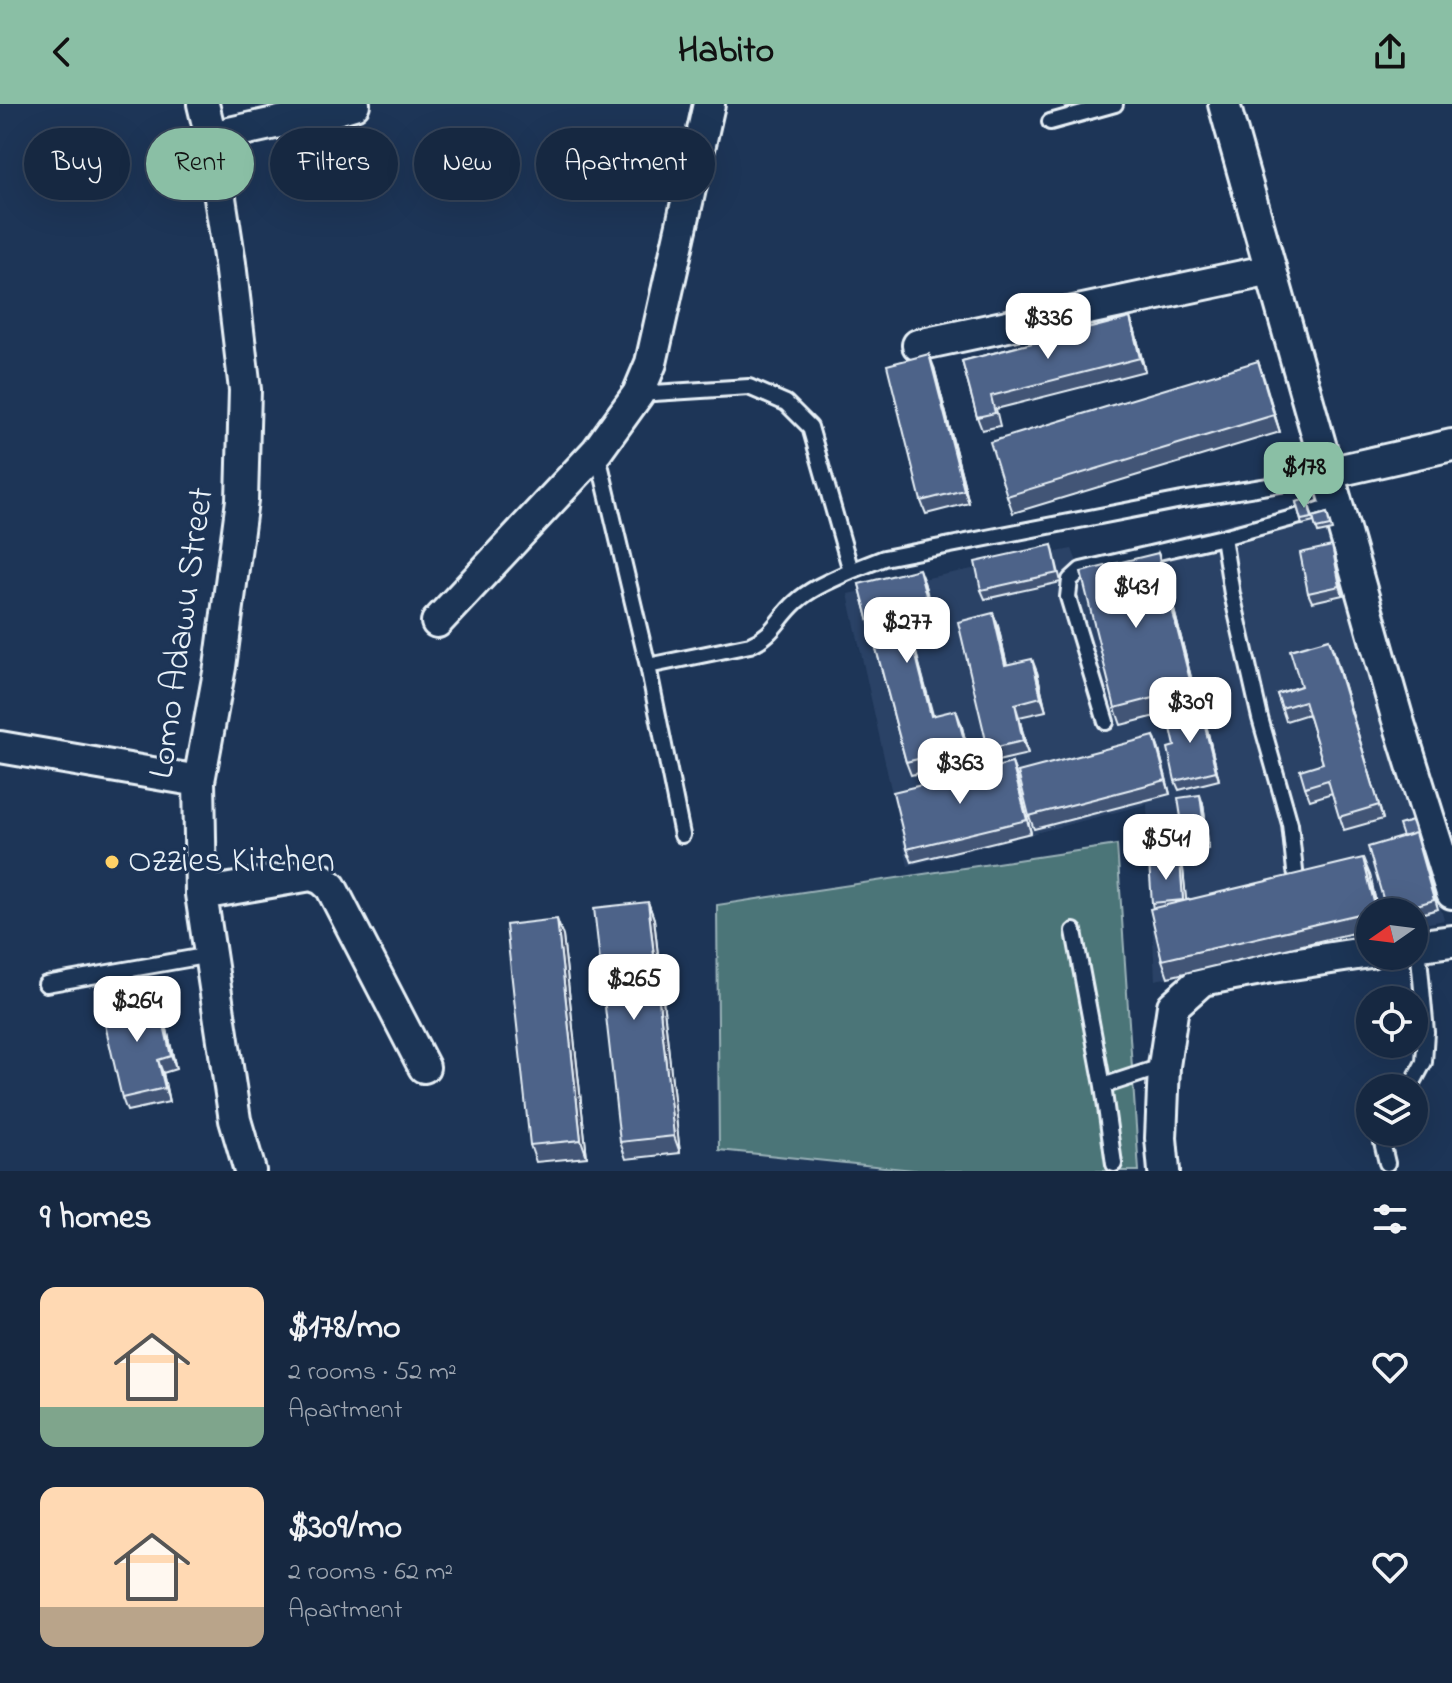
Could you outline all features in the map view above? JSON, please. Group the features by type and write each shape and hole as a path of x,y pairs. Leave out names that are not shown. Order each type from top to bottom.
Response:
{"street":[{"name":"Lomo Adawu Street","path":"203,104 209,128"},
{"path":"252,128 354,104"},
{"path":"437,622 597,451 638,394 651,363 709,104"},
{"path":"1224,104 1328,473 1316,511 1397,717 1452,893"},
{"name":"Lomo Adawu Street","path":"220,200 245,390 242,500 220,667 199,781 201,894 235,1120 250,1171"},
{"path":"918,345 1271,270"},
{"path":"1328,473 1452,445"},
{"path":"0,747 199,781"},
{"path":"201,894 311,875 322,879 331,887 424,1067"},
{"path":"1428,944 1452,941"},
{"path":"1164,1171 1161,1138 1164,1066 1173,1006 1202,980 1356,954"}],"lane":[{"path":"1050,122 1115,104"},
{"path":"638,394 749,387 786,403 810,427 851,571"},
{"path":"597,451 648,666 682,835"},
{"path":"648,666 750,645 763,639 799,599 851,571 884,558 1182,500 1299,481 1328,473"},
{"path":"1106,722 1068,597 1070,580 1081,570 1223,537 1316,511"},
{"path":"1223,537 1232,594 1260,718 1290,824 1295,871"},
{"path":"1074,931 1114,1164"},
{"path":"46,984 210,955"},
{"path":"1418,1074 1424,1062 1426,1032 1419,970"},
{"path":"1103,1086 1164,1066"},
{"path":"1383,1146 1387,1163"}],"shaded area":[{"path":"1324,499 1444,920 1428,923 1428,898 1356,898 1356,938 1155,980 1147,804 908,866 848,594 1072,549 1077,562"}],"green space":[{"path":"1117,845 1139,1171 923,1171 719,1150 717,905"}],"building":[{"path":"1130,318 1140,358 991,396 995,413 977,417 962,361"},
{"path":"929,354 964,490 921,501 887,365"},
{"path":"1258,361 1274,415 1007,496 990,442"},
{"path":"1307,499 1312,518 1301,520 1296,502"},
{"path":"1327,513 1330,526 1316,529 1313,517"},
{"path":"1052,545 1058,573 981,590 975,562"},
{"path":"1332,546 1340,586 1308,593 1300,553"},
{"path":"1158,553 1192,688 1115,708 1081,572"},
{"path":"919,569 931,614 907,620 931,716 956,710 966,747 906,762 859,584"},
{"path":"993,613 1005,665 1032,659 1041,697 1015,704 1023,741 988,749 958,622"},
{"path":"1329,639 1379,805 1339,817 1328,780 1305,787 1300,770 1323,763 1304,701 1282,708 1277,694 1301,686 1290,650"},
{"path":"1200,707 1216,771 1175,781 1168,748 1175,746 1168,715"},
{"path":"1154,736 1166,780 1029,816 1018,772"},
{"path":"1012,763 1027,820 907,849 893,792"},
{"path":"1200,795 1206,840 1185,843 1178,798"},
{"path":"1412,821 1417,836 1415,833 1403,837 1399,825"},
{"path":"1415,833 1434,900 1383,898 1368,847"},
{"path":"1174,842 1176,860 1152,862 1150,845"},
{"path":"1363,858 1373,898 1356,898 1356,915 1162,960 1150,909"},
{"path":"1180,860 1183,900 1152,903 1149,863"},
{"path":"648,902 674,1136 620,1142 594,908"},
{"path":"557,919 581,1140 530,1145 506,925"},
{"path":"157,994 171,1056 158,1060 165,1088 122,1098 101,1007"}],"place":[{"name":"Ozzies Kitchen","path":"112,862"}]}
